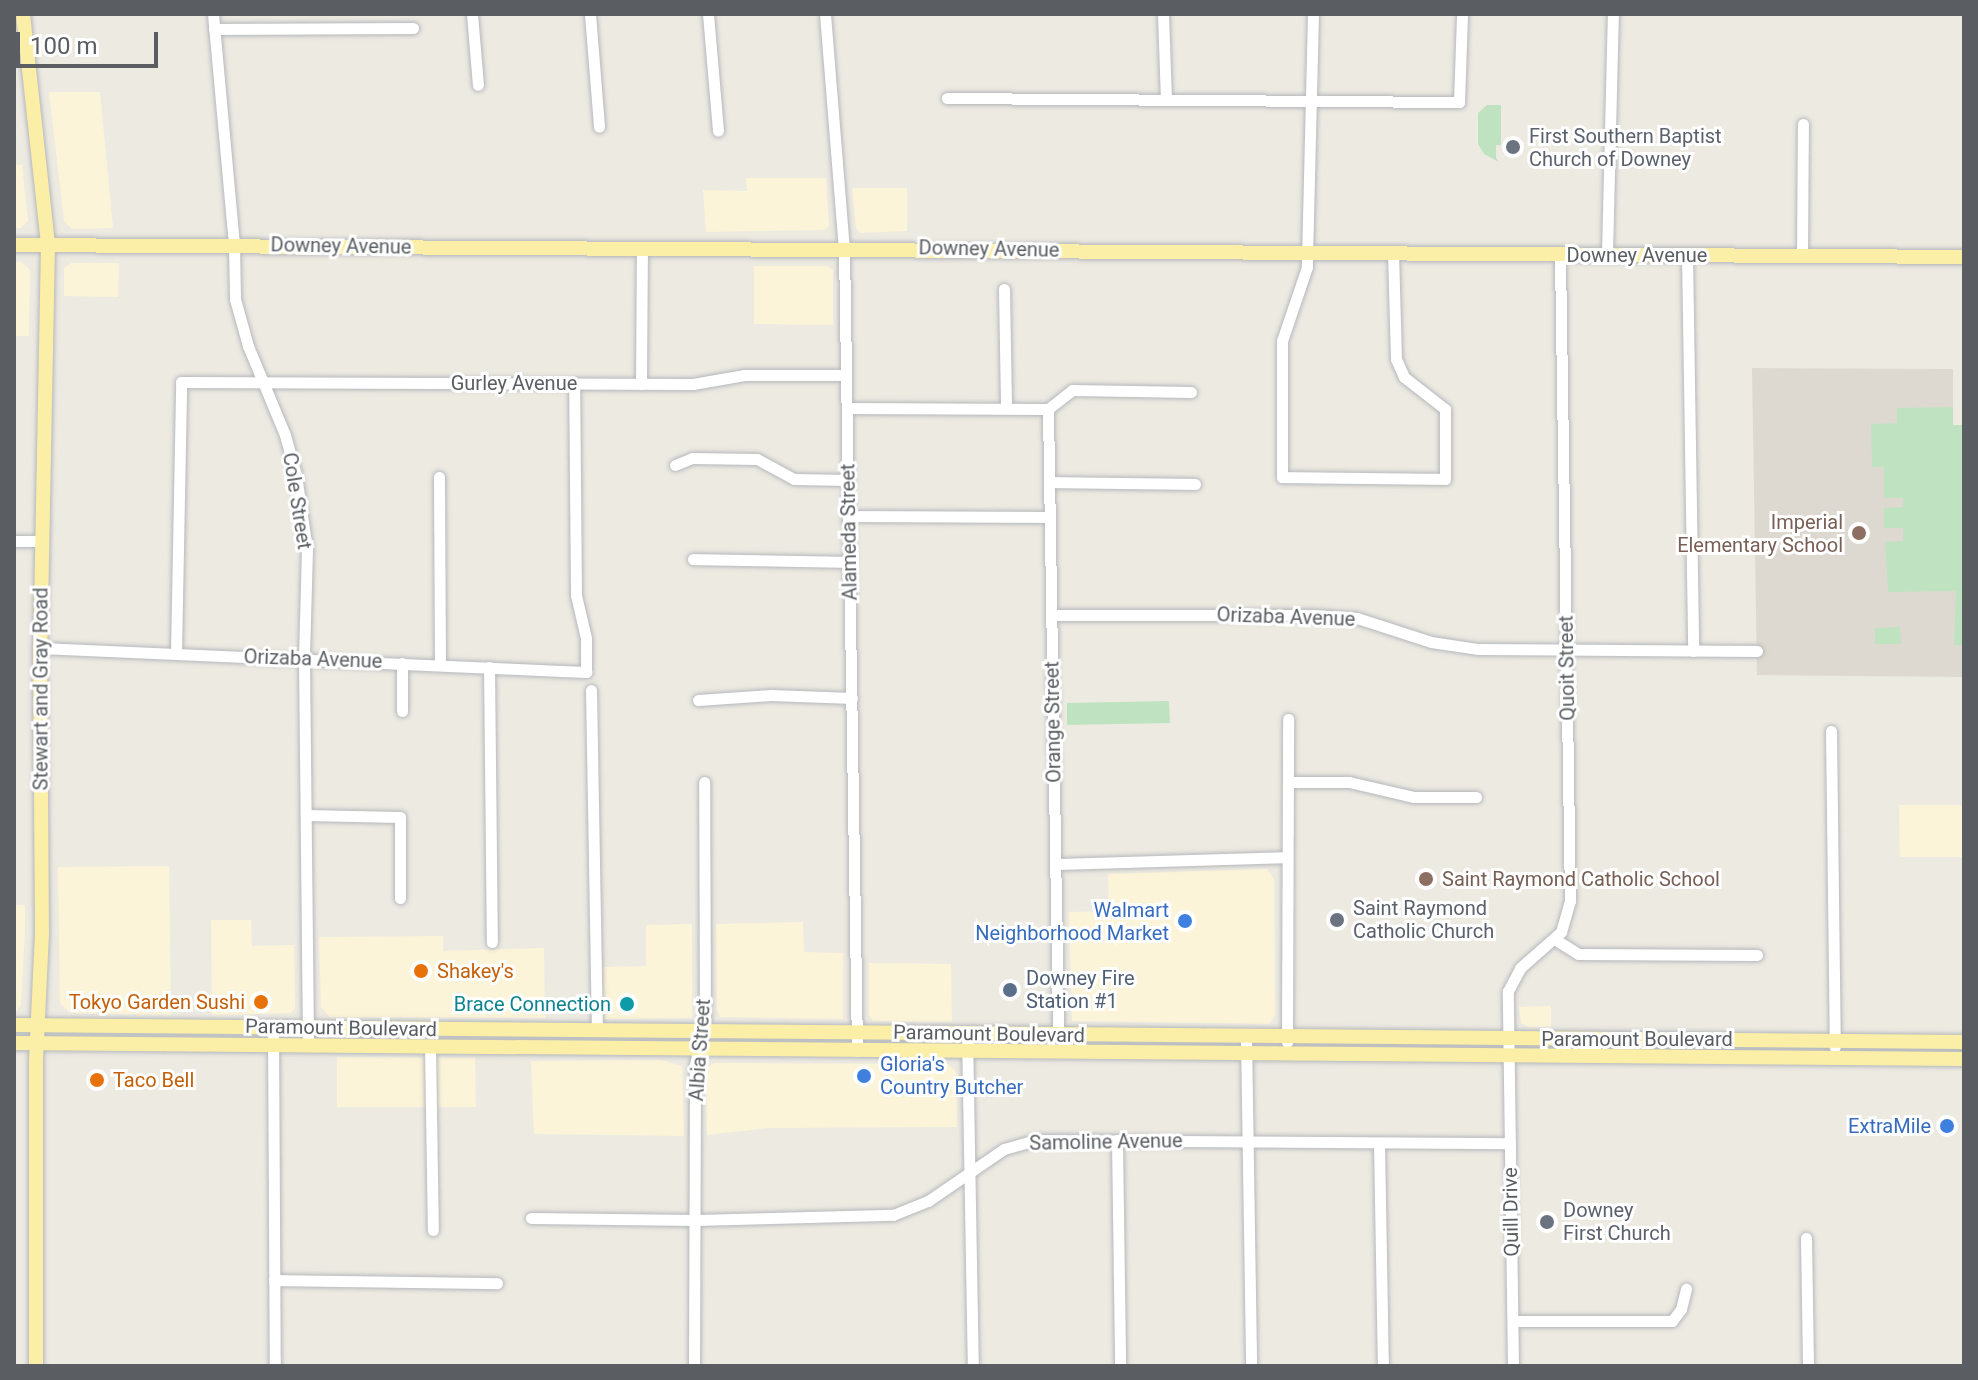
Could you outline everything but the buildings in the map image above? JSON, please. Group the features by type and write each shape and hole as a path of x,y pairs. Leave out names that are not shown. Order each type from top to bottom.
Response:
{"main road":[{"name":"Stewart and Gray Road","path":"23,14 48,245 40,648 42,933 37,1044 36,1366"},
{"name":"Downey Avenue","path":"14,245 1964,257"},
{"name":"Paramount Boulevard","path":"14,1025 1964,1042"},
{"path":"1029,1053 1054,1042 1058,1035"},
{"name":"Paramount Boulevard","path":"14,1043 1287,1057 1964,1059"}],"street":[{"name":"Cole Street","path":"213,14 239,322 285,435 303,515 307,549 304,659 308,1046"},
{"path":"472,14 478,85"},
{"path":"590,14 599,127"},
{"path":"708,14 718,131"},
{"name":"Alameda Street","path":"825,14 844,248 857,1051"},
{"path":"1163,14 1166,100"},
{"path":"1313,14 1307,251 1302,284 1282,341 1282,477 1445,479 1445,409 1404,377 1396,359 1393,253"},
{"path":"947,98 1459,102 1462,14"},
{"path":"1607,254 1613,14"},
{"path":"214,29 413,28"},
{"path":"1802,256 1803,124"},
{"path":"641,384 642,248"},
{"path":"1687,254 1693,651"},
{"name":"Quoit Street","path":"1556,940 1566,923 1570,901 1560,255"},
{"path":"1004,289 1006,408"},
{"name":"Gurley Avenue","path":"176,653 181,382 641,384 705,383 744,375 846,375"},
{"name":"Orizaba Avenue","path":"40,648 586,672 586,639 576,595 574,383"},
{"path":"847,408 1048,409 1072,390 1191,392"},
{"name":"Orange Street","path":"1048,409 1058,1035"},
{"path":"675,465 692,458 757,459 794,479 848,480"},
{"path":"439,477 440,665"},
{"path":"1049,482 1195,484"},
{"path":"849,516 1050,517"},
{"path":"14,541 42,541"},
{"path":"693,559 849,562"},
{"name":"Orizaba Avenue","path":"1051,615 1357,618 1428,641 1462,648 1757,651"},
{"path":"402,663 402,711"},
{"path":"489,667 492,942"},
{"path":"591,690 597,1030"},
{"path":"698,700 771,695 852,698"},
{"path":"1287,1057 1288,719"},
{"path":"1831,731 1835,1059"},
{"name":"Albia Street","path":"694,1366 695,1065 705,1019 704,782"},
{"path":"1288,782 1349,782 1414,797 1476,797"},
{"path":"306,815 400,817 400,898"},
{"path":"1055,864 1286,857"},
{"path":"1509,1058 1508,996 1512,979 1520,968 1556,940 1578,954 1757,955"},
{"path":"273,1028 275,1366"},
{"path":"967,1033 973,1366"},
{"path":"1246,1038 1251,1366"},
{"path":"430,1047 433,1230"},
{"name":"Quill Drive","path":"1509,1058 1513,1366"},
{"path":"1117,1140 1120,1366"},
{"name":"Samoline Avenue","path":"531,1218 696,1220 893,1215 928,1201 1004,1149 1025,1142 1510,1143"},
{"path":"1379,1143 1383,1366"},
{"path":"1806,1238 1808,1366"},
{"path":"274,1280 497,1283"},
{"path":"1513,1321 1672,1321 1681,1309 1686,1289"}],"shaded area":[{"path":"49,92 100,92 113,228 72,229 64,221"},
{"path":"14,165 22,165 28,221 21,228 14,228"},
{"path":"746,178 826,178 829,226 824,230 706,232 703,190 747,191"},
{"path":"852,188 907,188 907,231 860,233 856,227"},
{"path":"14,262 22,262 30,270 29,336 14,336"},
{"path":"71,263 119,263 118,297 64,296 64,268"},
{"path":"754,266 826,266 833,270 833,325 754,324"},
{"name":"Imperial Elementary School","path":"1752,368 1953,369 1953,425 1964,425 1964,677 1757,675"},
{"path":"1899,805 1964,805 1964,857 1900,857"},
{"path":"169,866 171,1015 70,1013 60,1003 58,867"},
{"path":"1267,869 1274,879 1275,1015 1269,1024 1072,1021 1069,912 1109,911 1108,874"},
{"path":"14,905 25,905 25,929 21,1005 14,1014"},
{"path":"211,920 251,920 252,946 294,945 295,1008 291,1013 212,1015"},
{"path":"803,922 804,952 843,953 843,1019 720,1017 717,1009 716,924"},
{"path":"692,924 692,1018 603,1019 603,967 646,966 646,925"},
{"path":"443,936 443,951 544,948 545,1018 330,1017 321,1007 319,937"},
{"path":"869,963 951,964 952,1022 873,1021 869,1016"},
{"path":"1551,1006 1551,1027 1528,1027 1521,1023 1519,1007"},
{"path":"337,1057 475,1058 476,1107 337,1107"},
{"path":"661,1060 682,1066 684,1136 534,1134 531,1061"},
{"path":"714,1063 948,1064 956,1072 957,1127 768,1128 707,1135 706,1069"}],"green space":[{"path":"1487,105 1501,105 1501,145 1496,145 1499,162 1484,154 1478,144 1478,113"},
{"path":"1953,407 1953,425 1964,425 1964,645 1954,645 1956,591 1888,592 1885,542 1903,541 1903,528 1884,528 1884,508 1903,507 1903,498 1884,498 1884,467 1872,467 1871,424 1897,423 1897,408"},
{"path":"1900,627 1901,644 1875,644 1875,628"},
{"path":"1169,701 1170,723 1067,725 1067,703"}],"place":[{"name":"First Southern Baptist Church of Downey","path":"1513,147"},
{"name":"Imperial Elementary School","path":"1859,533"},
{"name":"Saint Raymond Catholic School","path":"1426,879"},
{"name":"Saint Raymond Catholic Church","path":"1337,920"},
{"name":"Walmart Neighborhood Market","path":"1185,921"},
{"name":"Shakey's","path":"421,971"},
{"name":"Downey Fire Station #1","path":"1010,990"},
{"name":"Tokyo Garden Sushi","path":"261,1002"},
{"name":"Brace Connection","path":"627,1004"},
{"name":"Gloria's Country Butcher","path":"864,1076"},
{"name":"Taco Bell","path":"97,1080"},
{"name":"ExtraMile","path":"1947,1126"},
{"name":"Downey First Church","path":"1547,1222"}]}
